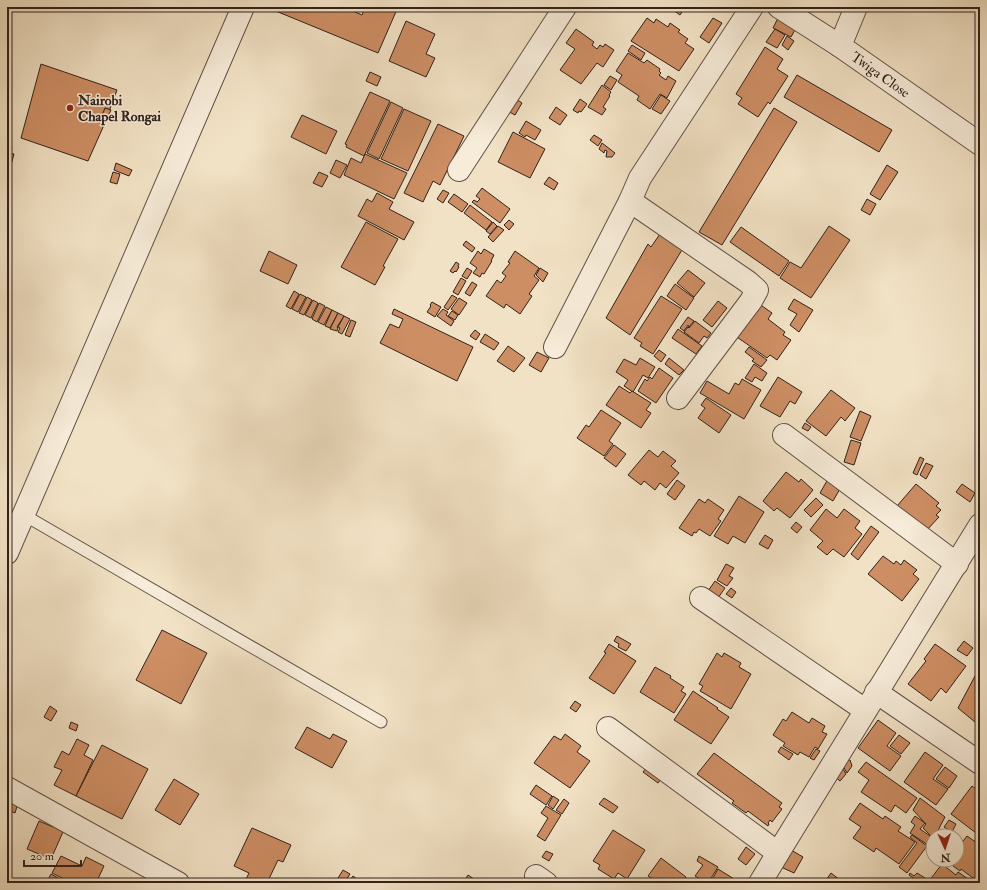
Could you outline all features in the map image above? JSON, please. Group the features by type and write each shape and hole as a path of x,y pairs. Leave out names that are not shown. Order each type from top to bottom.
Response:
{"street":[{"path":"7,553 243,7"},
{"path":"459,170 565,7"},
{"path":"554,348 630,201 640,178 752,7"},
{"name":"Twiga Close","path":"779,7 840,46 980,144"},
{"path":"840,46 856,7"},
{"path":"630,201 758,290 678,398"},
{"path":"784,435 957,564"},
{"path":"760,883 980,525"},
{"path":"701,598 865,710"},
{"path":"876,692 980,762"},
{"path":"608,728 778,853"},
{"path":"7,788 178,883"}],"lane":[{"path":"24,515 381,722"}],"building":[{"path":"266,7 344,7 362,15 365,7 398,7 378,53"},
{"path":"669,7 685,7 680,15"},
{"path":"647,18 654,23 656,19 668,27 670,23 680,30 678,32 688,39 685,43 694,49 679,71 631,41"},
{"path":"713,18 722,23 709,43 700,37"},
{"path":"778,18 796,28 791,37 773,28"},
{"path":"406,21 435,34 426,54 435,58 426,77 389,61"},
{"path":"576,29 594,42 592,45 597,49 600,45 603,47 605,44 614,50 603,67 597,63 581,84 560,70 575,49 566,43"},
{"path":"775,29 785,35 777,48 766,42"},
{"path":"787,36 794,41 788,50 782,45"},
{"path":"632,45 645,53 641,60 628,51"},
{"path":"765,47 783,59 777,69 788,76 770,104 768,102 758,117 738,104 742,98 736,94"},
{"path":"628,53 644,63 647,60 660,69 659,71 661,73 659,75 666,80 668,76 676,81 667,98 660,94 650,109 637,100 639,96 618,82 622,75 616,71"},
{"name":"Nairobi Chapel Rongai","path":"41,64 117,90 88,161 21,138"},
{"path":"370,72 381,77 377,86 366,81"},
{"path":"797,75 892,130 879,152 784,97"},
{"path":"610,76 617,80 611,90 604,85"},
{"path":"602,85 611,92 603,107 606,109 602,115 588,107"},
{"path":"370,92 390,101 364,156 346,147 347,145 345,144"},
{"path":"510,95 522,103 515,115 502,108"},
{"path":"661,95 670,101 661,114 652,109"},
{"path":"580,99 587,104 581,112 579,111 578,113 573,110"},
{"path":"391,102 403,108 379,159 367,153"},
{"path":"556,107 567,115 560,125 549,118"},
{"path":"105,108 111,110 104,125 99,123"},
{"path":"774,108 797,122 722,245 699,232"},
{"path":"404,109 431,121 408,171 381,159"},
{"path":"302,115 337,131 326,154 291,137"},
{"path":"526,121 541,130 535,140 526,135 525,137 519,133"},
{"path":"438,124 464,136 440,185 433,181 423,202 404,193"},
{"path":"513,132 545,149 530,178 498,162"},
{"path":"594,135 602,140 598,146 590,140"},
{"path":"602,143 615,153 612,157 606,157 607,151 605,150 604,153 599,149"},
{"path":"7,146 12,147 10,153 14,154 11,165 7,164"},
{"path":"365,154 407,173 394,199 344,175 351,158 361,163"},
{"path":"336,160 347,165 340,178 330,173"},
{"path":"116,163 132,170 129,176 114,170"},
{"path":"887,165 898,172 880,200 870,194"},
{"path":"113,172 120,174 117,184 110,182"},
{"path":"319,172 328,176 322,187 313,183"},
{"path":"549,177 558,183 554,190 544,184"},
{"path":"482,188 510,209 500,223 472,202 474,200 477,202 480,199 476,196"},
{"path":"443,190 449,193 443,203 437,199"},
{"path":"377,193 393,202 389,209 414,222 404,240 358,216 367,199 372,202"},
{"path":"454,194 468,204 462,212 448,202"},
{"path":"867,199 876,204 870,215 861,210"},
{"path":"470,205 492,222 486,230 464,213"},
{"path":"509,220 514,224 509,230 504,225"},
{"path":"366,222 398,239 383,266 385,267 375,285 341,267"},
{"path":"493,222 497,226 490,234 486,231"},
{"path":"498,226 504,230 493,242 488,237"},
{"path":"829,226 850,240 811,298 780,278 790,262 801,268"},
{"path":"741,227 789,261 779,276 730,242"},
{"path":"662,231 685,245 630,335 606,318 648,244 651,247"},
{"path":"466,241 475,248 472,252 463,245"},
{"path":"484,249 494,255 484,274 482,273 480,277 473,273 477,268 470,263 478,251 481,254"},
{"path":"269,251 297,265 288,284 260,271"},
{"path":"515,251 539,268 534,276 539,280 529,294 532,296 520,314 506,304 504,308 486,296 497,280 501,283 506,276 502,273 510,263 508,262"},
{"path":"456,262 459,264 459,267 456,272 455,271 453,273 450,271"},
{"path":"467,268 472,271 467,279 462,276"},
{"path":"540,268 548,273 543,282 536,275"},
{"path":"688,270 705,283 694,297 677,283"},
{"path":"461,278 466,281 458,295 453,292"},
{"path":"472,282 477,285 470,296 465,293"},
{"path":"675,284 694,298 686,310 667,296"},
{"path":"294,291 299,294 291,309 286,306"},
{"path":"300,294 306,297 298,312 292,309"},
{"path":"452,295 457,298 448,310 444,307"},
{"path":"661,296 682,309 653,354 640,346 642,343 634,338"},
{"path":"307,297 312,300 304,315 299,313"},
{"path":"459,298 467,303 459,315 451,309"},
{"path":"794,299 813,310 799,332 790,325 797,314 788,309"},
{"path":"313,300 318,303 311,318 305,315"},
{"path":"718,301 727,308 712,327 703,320"},
{"path":"755,301 772,313 768,319 785,332 783,335 791,340 777,360 770,355 767,358 734,335"},
{"path":"432,302 441,307 435,317 427,312"},
{"path":"319,303 325,306 317,322 312,319"},
{"path":"326,307 332,310 324,325 318,322"},
{"path":"394,309 473,347 457,381 380,343 390,324 399,328 403,319 392,314"},
{"path":"443,309 448,312 446,315 454,321 451,326 437,316"},
{"path":"332,310 338,313 330,328 325,326"},
{"path":"452,311 458,315 455,320 448,316"},
{"path":"338,313 344,316 337,327 337,331 330,329"},
{"path":"344,316 350,319 342,334 338,332 340,328 338,327"},
{"path":"688,317 694,321 689,327 688,325 684,331 680,328"},
{"path":"351,320 356,322 350,337 345,335"},
{"path":"695,321 711,333 707,338 704,336 699,343 684,332"},
{"path":"678,329 702,346 696,354 672,338"},
{"path":"475,330 480,334 476,340 470,336"},
{"path":"485,334 499,343 494,350 480,342"},
{"path":"508,346 525,358 514,372 497,361"},
{"path":"749,347 767,360 761,367 752,361 754,359 745,352"},
{"path":"659,350 666,355 661,362 654,356"},
{"path":"537,352 549,358 541,372 529,365"},
{"path":"640,358 655,367 648,378 643,375 633,392 624,386 628,380 616,372 624,359 636,365"},
{"path":"669,358 684,370 679,375 665,364"},
{"path":"754,364 767,373 762,381 755,377 752,382 745,378"},
{"path":"659,368 673,378 656,403 638,391 645,379 647,381 650,377 652,379"},
{"path":"778,377 802,392 795,404 790,401 780,417 760,406"},
{"path":"742,379 761,390 744,419 700,393 707,381 729,394 735,383 739,385"},
{"path":"619,386 630,393 632,391 651,403 646,410 651,413 641,428 606,405"},
{"path":"831,390 855,408 845,421 841,417 826,436 806,421"},
{"path":"706,398 731,415 719,433 698,418 705,408 701,405"},
{"path":"601,410 621,423 609,441 613,444 604,456 577,438 586,425 589,427"},
{"path":"860,411 871,416 861,441 850,437"},
{"path":"805,423 811,427 808,431 802,428"},
{"path":"851,440 861,443 854,465 844,462"},
{"path":"614,445 626,454 616,467 604,458"},
{"path":"649,450 658,457 663,451 676,461 671,466 679,473 666,488 660,483 655,490 644,481 641,485 628,475"},
{"path":"920,457 924,459 917,475 913,473"},
{"path":"926,463 933,466 926,479 920,475"},
{"path":"786,472 799,482 801,479 813,490 790,518 777,508 774,511 763,501"},
{"path":"828,479 841,487 833,501 820,493"},
{"path":"677,480 685,486 675,500 667,494"},
{"path":"916,484 939,503 936,506 941,510 936,515 939,517 926,531 897,506"},
{"path":"962,484 975,493 970,502 956,492"},
{"path":"739,496 764,512 745,543 733,536 728,544 714,536"},
{"path":"816,498 823,505 811,517 804,510"},
{"path":"699,499 705,503 708,499 724,510 718,519 721,521 710,536 699,529 696,533 694,532 692,536 679,528"},
{"path":"826,509 837,518 844,509 860,521 855,528 862,534 844,557 833,549 827,555 817,547 823,541 810,530"},
{"path":"796,522 802,527 797,533 791,528"},
{"path":"871,526 879,532 858,560 851,554"},
{"path":"765,535 773,540 768,549 759,544"},
{"path":"883,556 894,564 896,561 901,565 904,560 917,570 913,574 919,579 902,601 868,574"},
{"path":"726,564 734,568 729,576 733,578 727,586 717,580"},
{"path":"715,581 725,588 718,598 708,591"},
{"path":"731,588 736,592 732,598 726,594"},
{"path":"162,630 207,653 181,704 136,680"},
{"path":"617,636 631,644 626,651 618,647 619,644 614,641"},
{"path":"964,641 973,648 967,656 957,650"},
{"path":"609,644 636,661 614,694 589,678 606,653 604,652"},
{"path":"935,644 966,666 946,693 941,688 931,701 908,684 926,661 924,659"},
{"path":"717,653 722,657 724,653 741,663 739,667 751,674 731,709 700,691 703,686 699,684"},
{"path":"655,667 671,676 670,678 684,687 681,691 686,694 674,713 640,692"},
{"path":"975,676 980,679 980,718 979,717 975,722 958,708"},
{"path":"693,691 729,717 711,744 674,720"},
{"path":"575,701 581,705 576,712 570,708"},
{"path":"50,706 57,711 51,721 44,717"},
{"path":"792,712 809,723 812,718 825,726 822,732 827,734 818,749 815,747 809,757 800,752 798,755 783,746 785,743 773,735 783,719 786,721"},
{"path":"878,720 896,733 887,746 901,756 890,771 858,748"},
{"path":"71,722 78,725 76,731 69,728"},
{"path":"307,727 330,739 333,734 347,741 332,768 295,748"},
{"path":"565,734 581,746 577,752 590,761 570,788 534,763 554,736 561,740"},
{"path":"899,735 910,743 901,754 890,746"},
{"path":"77,739 89,745 84,755 93,760 76,796 54,785 62,770 54,767 62,751 69,755"},
{"path":"102,745 148,769 122,819 76,796"},
{"path":"781,747 793,754 789,760 778,752"},
{"path":"816,749 820,751 814,760 810,758"},
{"path":"925,752 943,765 933,779 948,789 936,805 904,782"},
{"path":"714,753 782,803 779,807 782,809 772,822 770,820 768,826 748,811 746,813 732,803 734,801 697,774"},
{"path":"846,759 850,760 852,766 847,773 843,766"},
{"path":"866,762 917,798 906,813 895,805 891,812 861,792 869,780 858,772"},
{"path":"649,764 664,775 658,783 643,772"},
{"path":"842,767 846,774 840,781 834,776"},
{"path":"945,767 957,776 949,788 936,779"},
{"path":"174,779 199,794 180,825 155,810"},
{"path":"536,785 552,796 546,805 530,794"},
{"path":"972,786 980,792 980,836 951,814"},
{"path":"553,796 559,800 553,809 548,805"},
{"path":"604,798 618,807 613,813 599,804"},
{"path":"920,798 945,817 939,828 925,828 925,830 923,828 926,824 913,810"},
{"path":"564,799 569,803 562,814 556,810"},
{"path":"9,801 18,803 15,813 7,810"},
{"path":"860,803 883,819 885,816 901,827 898,831 915,842 899,864 876,848 874,852 853,838 861,827 849,819"},
{"path":"546,806 561,815 545,841 537,836 548,818 541,813"},
{"path":"915,816 925,823 920,829 925,832 925,843 910,833 915,825 911,822"},
{"path":"949,820 956,824 954,828 944,827"},
{"path":"39,821 53,827 56,821 66,825 51,859 27,849"},
{"path":"252,828 291,845 283,862 278,860 267,883 244,883 249,873 234,866"},
{"path":"613,830 645,850 627,879 618,873 614,879 598,869 600,865 593,861"},
{"path":"912,835 925,845 925,849 907,873 899,867 917,843 910,837"},
{"path":"967,836 980,845 980,877 977,881 961,869 960,871 956,868 965,868 965,839"},
{"path":"746,847 755,854 746,865 738,859"},
{"path":"791,850 803,857 794,873 781,867"},
{"path":"546,851 553,854 549,861 542,857"},
{"path":"61,856 82,866 86,857 104,866 96,883 62,883 64,879 52,873"},
{"path":"699,856 718,867 708,883 695,876 703,865 697,861"},
{"path":"661,858 686,877 682,883 659,883 648,876"},
{"path":"939,868 947,868 956,875 958,872 974,883 931,883 929,881"},
{"path":"718,869 739,882 710,883"},
{"path":"343,870 350,874 344,883 335,883"},
{"path":"831,873 844,883 824,883"},
{"path":"910,873 914,876 917,873 925,878 923,880 927,883 920,883 909,875"},
{"path":"51,874 58,878 56,883 46,883"},
{"path":"468,875 480,883 463,883"},
{"path":"353,876 362,883 348,883"}],"place":[{"name":"Nairobi Chapel Rongai","path":"70,108"}]}
